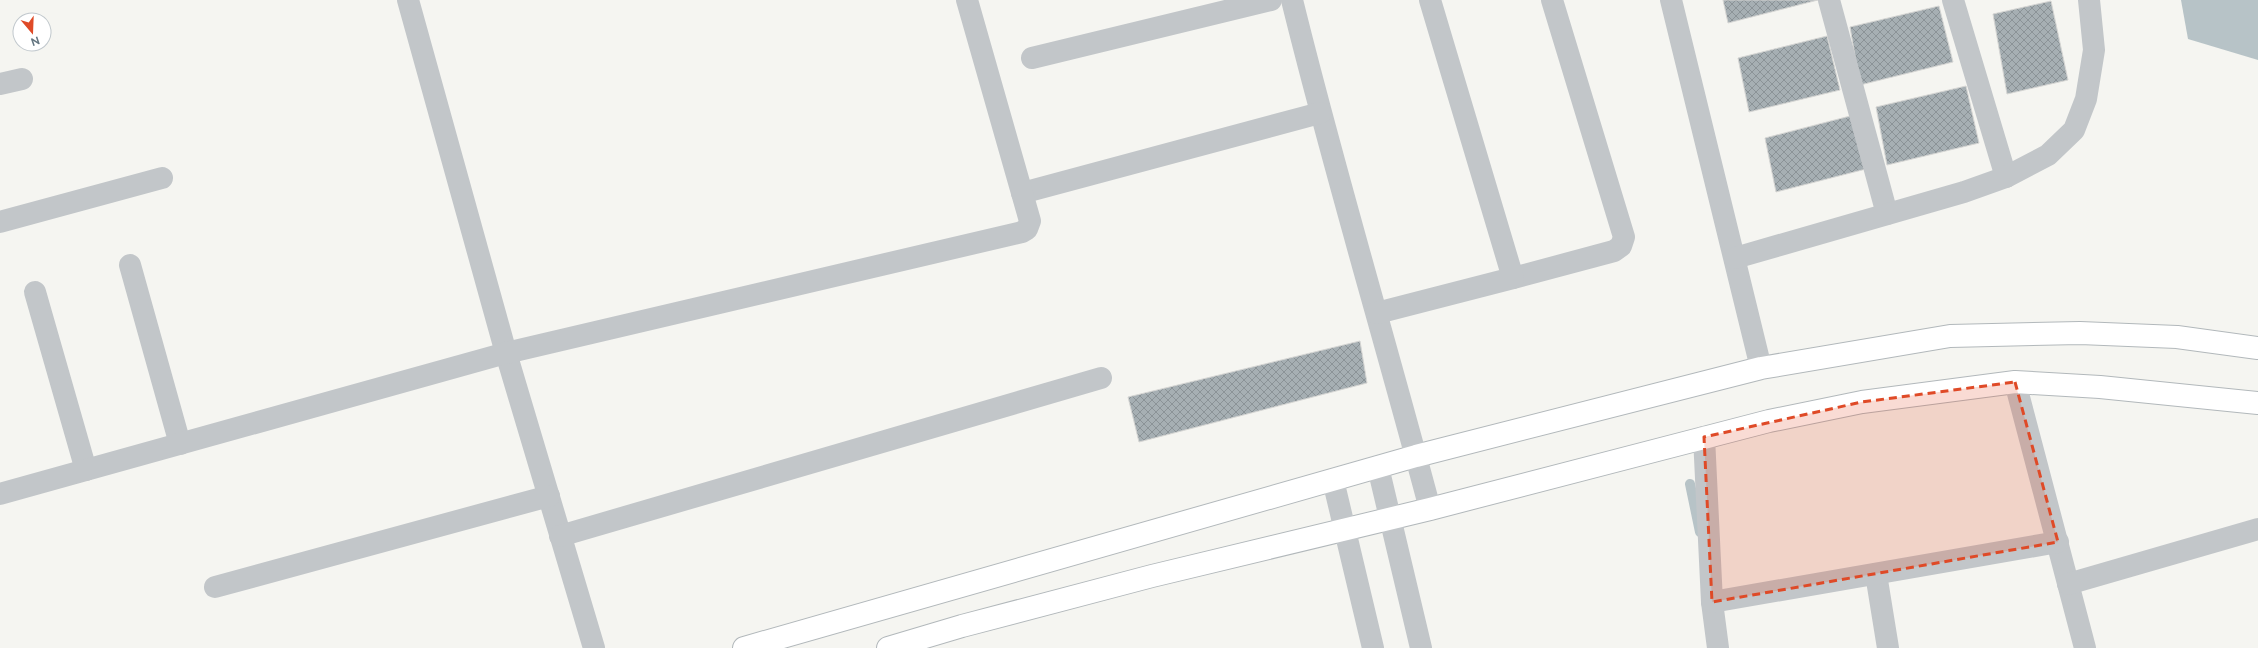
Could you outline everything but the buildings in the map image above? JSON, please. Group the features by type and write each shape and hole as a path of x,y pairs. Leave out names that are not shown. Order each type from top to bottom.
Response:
{"street":[{"path":"408,0 506,354 594,648"},
{"path":"0,494 506,354 1022,232 1027,229 1030,221 967,0"},
{"path":"1032,58 1271,0"},
{"path":"1292,0 1320,113 1377,313 1430,509"},
{"path":"1430,0 1513,278"},
{"path":"1377,313 1614,251 1621,246 1624,238 1552,0"},
{"path":"1671,0 1761,368"},
{"path":"1829,0 1887,214"},
{"path":"1953,0 2006,177"},
{"path":"1735,258 1887,214 2006,177 2048,155 2074,130 2086,99 2094,50 2089,0"},
{"path":"0,84 22,79"},
{"path":"1022,193 1320,113"},
{"path":"0,222 162,178"},
{"path":"130,265 180,444"},
{"path":"35,292 86,470"},
{"path":"744,648 1378,466 1761,368 1950,336 2080,333 2177,337 2258,348"},
{"path":"560,536 1101,378"},
{"path":"888,648 962,626 1152,576 1346,528 1430,509 1768,421 1862,402 2015,382 2100,387 2258,403"},
{"path":"2015,382 2085,648"},
{"path":"1704,437 1712,602 1718,648"},
{"path":"1378,466 1389,518 1422,648"},
{"path":"1333,480 1346,528 1373,648"},
{"path":"215,587 549,496"},
{"path":"2068,584 2258,529"},
{"path":"1712,602 2058,542"},
{"path":"1876,574 1888,648"}],"highlighted area":[{"path":"2015,382 2058,542 1712,602 1704,437 1862,402"}],"shaded area":[{"path":"2181,0 2258,0 2258,60 2188,39"}],"waterway":[{"path":"1690,484 1700,532"}]}
